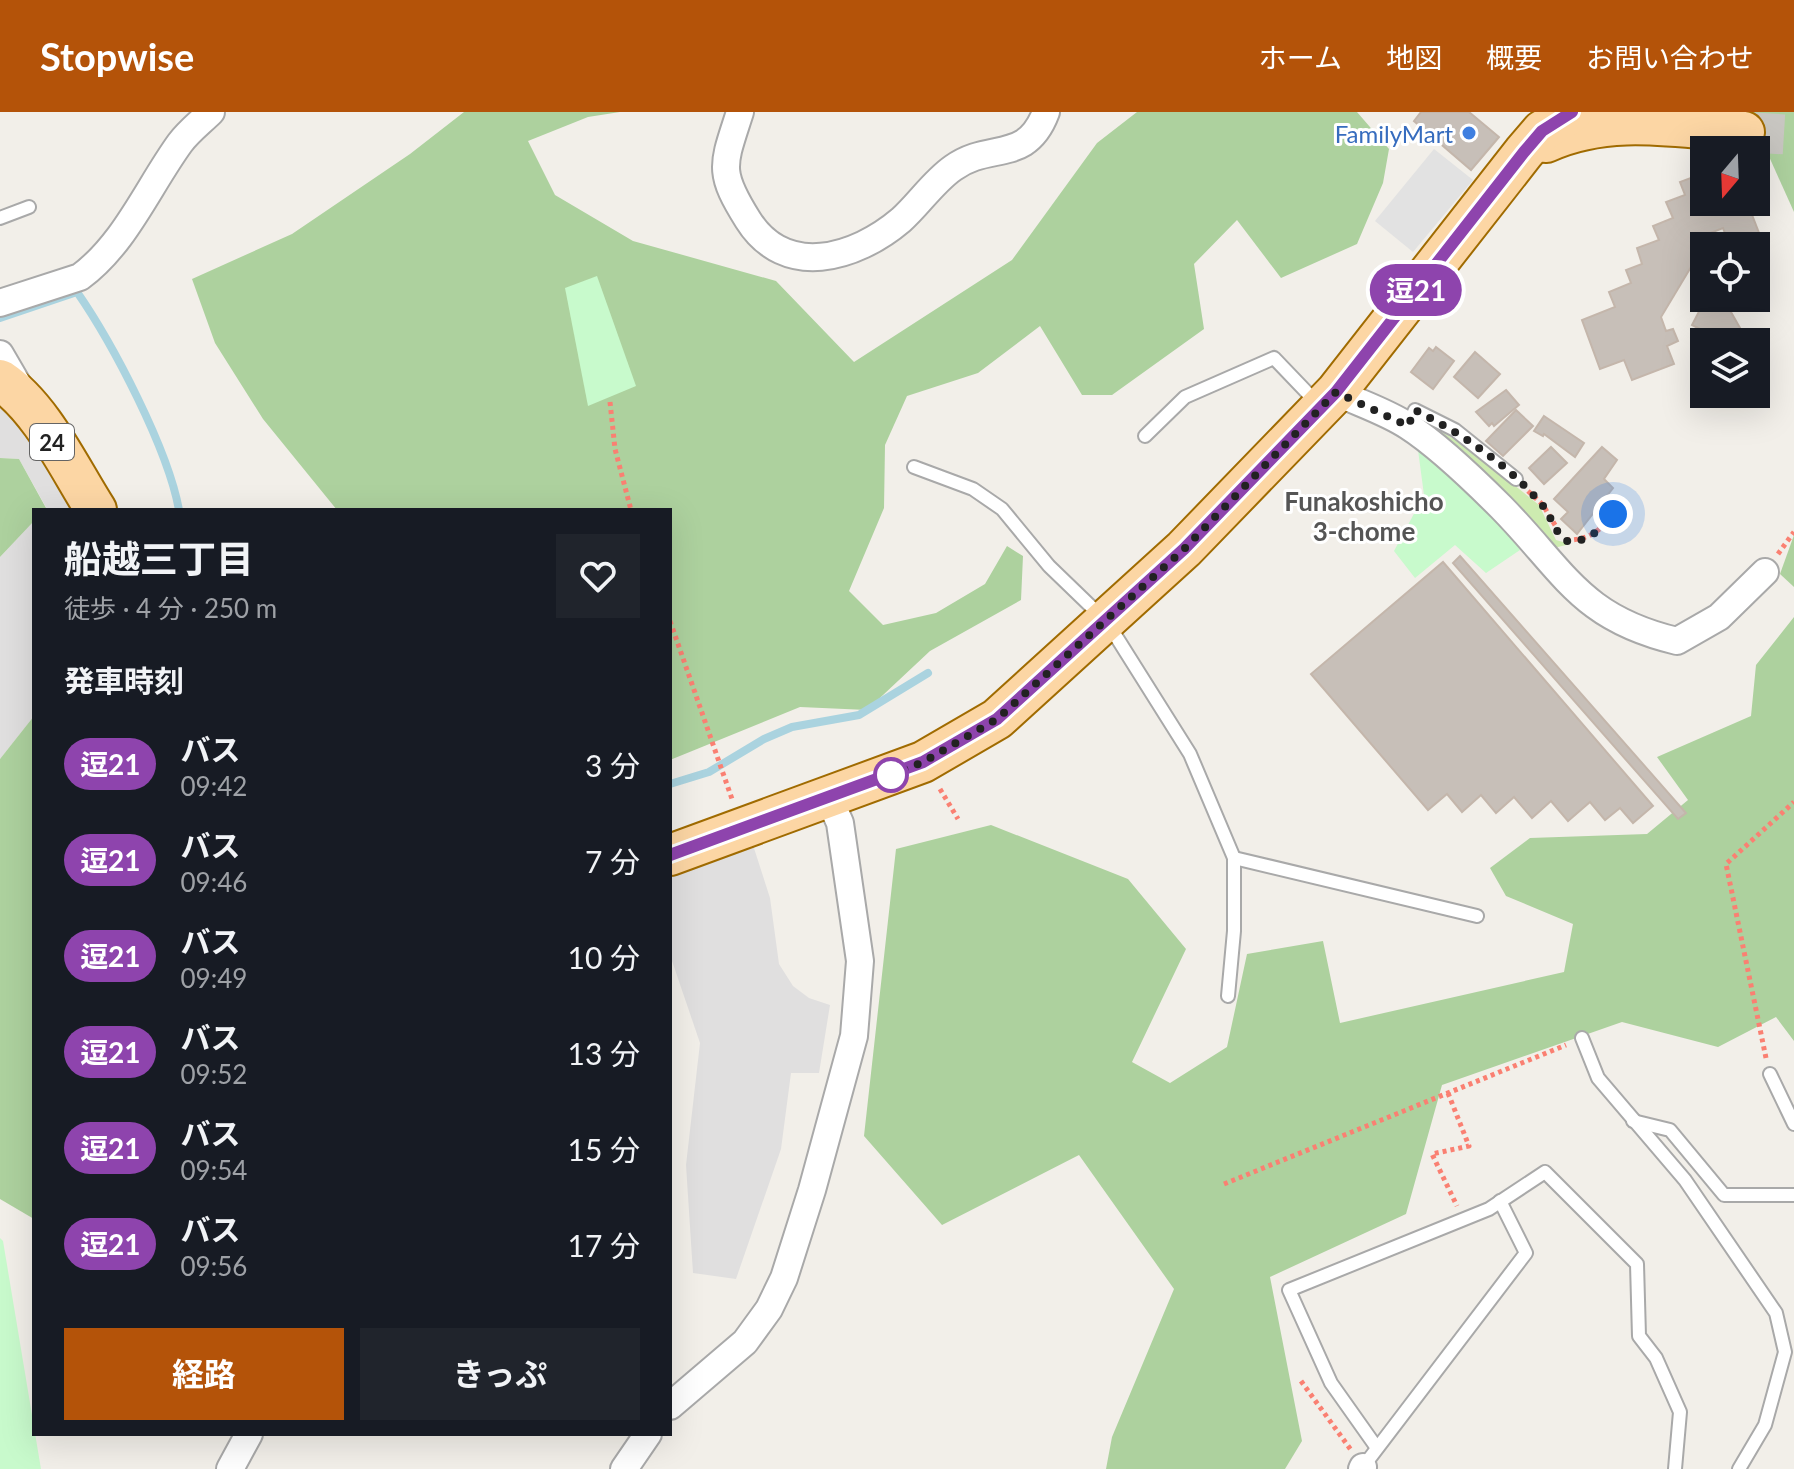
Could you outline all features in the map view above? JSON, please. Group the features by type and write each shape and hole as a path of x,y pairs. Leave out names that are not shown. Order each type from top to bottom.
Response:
{"main road":[{"path":"672,854 923,762 997,719 1184,549 1329,399 1524,152 1542,131 1572,112"},
{"path":"1524,152 1567,132 1595,125 1635,123 1744,132"},
{"name":"24","path":"0,380 13,389 38,421 95,508"}],"street":[{"path":"0,303 80,277 90,270 118,239 182,140 211,112"},
{"path":"740,112 726,156 727,187 768,246 795,257 821,259 854,249 899,221 953,167 1024,146 1039,132 1046,112"},
{"path":"0,354 38,421"},
{"path":"1329,399 1408,426 1501,507 1547,561 1599,612 1638,632 1677,641 1719,617 1765,572"},
{"path":"672,1404 745,1342 774,1299 812,1190 854,1036 860,961 840,823 829,798"},
{"path":"230,1469 248,1436"},
{"path":"624,1469 647,1436"}],"lane":[{"path":"0,218 29,207"},
{"path":"1145,436 1185,397 1274,358 1329,399"},
{"path":"1408,426 1415,410 1455,430 1516,479"},
{"path":"914,467 973,489 1002,509 1049,566 1107,622 1190,754 1234,858 1234,931 1228,996"},
{"path":"1234,858 1477,916"},
{"path":"1582,1038 1598,1078 1685,1180 1776,1313 1785,1352 1765,1425 1739,1469"},
{"path":"1770,1074 1794,1124"},
{"path":"1633,1121 1670,1130 1724,1195 1794,1195"},
{"path":"1500,1201 1526,1253 1368,1461 1289,1290 1500,1201 1545,1172 1637,1264 1639,1336 1656,1358 1680,1412 1675,1469"}],"path":[{"path":"610,402 615,449 630,508"},
{"path":"1516,479 1543,505 1562,538 1569,541 1588,537 1603,528 1624,500"},
{"path":"672,627 720,762"},
{"path":"1770,1074 1726,864 1794,802"},
{"path":"1224,1184 1582,1038"},
{"path":"1448,1093 1469,1146 1432,1154 1463,1218"},
{"path":"1301,1381 1368,1461"}],"shaded area":[{"path":"1434,149 1473,180 1413,252 1375,221"},
{"path":"0,399 15,414 76,508 45,508 19,459 0,458"},
{"path":"32,523 32,719 0,759 0,557"},
{"path":"752,842 770,898 779,964 793,986 809,998 830,1005 819,1073 791,1073 781,1149 736,1279 693,1273 686,1165 700,1043 672,961 672,868"}],"green space":[{"path":"464,112 620,112 588,117 528,141 555,195 633,241 776,281 854,362 1012,260 1097,143 1137,112 1357,112 1389,149 1383,183 1357,244 1281,278 1237,220 1194,264 1204,329 1112,395 1082,395 1040,326 978,373 907,396 885,445 884,508 849,591 883,625 936,613 985,584 1007,546 1023,556 1021,600 930,651 867,710 800,707 672,759 672,508 335,508 263,419 215,343 192,279 292,234 410,154"},
{"path":"1749,112 1794,112 1794,212 1770,159 1770,136 1760,136"},
{"path":"597,276 636,386 588,406 565,288"},
{"path":"1415,418 1462,443 1539,505 1556,540 1570,544 1550,549"},
{"path":"1418,450 1498,518 1520,550 1486,573 1455,545 1415,578 1394,551 1424,495"},
{"path":"0,458 19,459 46,508 32,508 32,523 0,557"},
{"path":"1794,535 1794,587 1780,574"},
{"path":"1794,617 1794,1041 1776,1017 1718,1047 1622,1022 1442,1085 1406,1214 1270,1277 1302,1441 1285,1469 1106,1469 1112,1437 1174,1289 1079,1155 942,1225 864,1136 896,849 991,825 1128,879 1186,949 1132,1062 1170,1083 1227,1047 1247,954 1323,941 1340,1023 1564,972 1573,924 1506,896 1490,868 1530,838 1647,834 1688,800 1657,757 1751,716 1756,665"},
{"path":"32,719 32,1218 0,1199 0,759"},
{"path":"0,1238 3,1241 32,1415 32,1436 36,1436 41,1469 0,1469"}],"building":[{"path":"1421,112 1469,112 1499,137 1471,170 1414,121"},
{"path":"1690,178 1690,216 1752,216 1759,232 1724,232 1723,228 1713,232 1690,232 1690,269 1661,317 1666,331 1673,329 1678,341 1667,346 1674,364 1632,380 1624,360 1600,369 1582,320 1615,307 1609,292 1631,283 1626,270 1642,264 1637,248 1659,240 1653,226 1673,218 1666,202 1685,195 1680,182"},
{"path":"1699,312 1731,312 1740,328 1698,328 1692,325"},
{"path":"1436,347 1454,361 1433,389 1411,372 1429,348 1433,351"},
{"path":"1475,352 1500,374 1478,398 1454,377"},
{"path":"1506,390 1519,405 1494,426 1492,423 1489,426 1476,412"},
{"path":"1516,410 1533,426 1503,456 1486,441"},
{"path":"1544,416 1584,443 1575,457 1544,434 1534,431"},
{"path":"1551,447 1567,463 1544,484 1529,468"},
{"path":"1602,447 1617,460 1604,479 1613,488 1577,534 1561,519 1568,512 1554,499"},
{"path":"1460,556 1686,813 1678,819 1453,563"},
{"path":"1443,562 1653,806 1633,823 1620,808 1605,820 1590,802 1568,821 1551,801 1532,818 1514,797 1496,813 1481,795 1462,812 1447,794 1428,810 1311,674"}],"waterway":[{"path":"0,318 77,292 107,339 137,398 163,458 179,508"},
{"path":"672,783 709,772 764,739 792,727 859,715 928,673"}],"tunnel":[{"path":"1744,132 1794,135"}],"bus line":[{"name":"逗21","path":"672,854 923,762 997,719 1184,549 1322,407 1524,152 1542,131 1572,112"}],"place":[{"name":"FamilyMart","path":"1469,133"}],"district":[{"name":"Funakoshicho 3-chome","path":"1364,516"}],"route":[{"path":"891,775 923,762 997,719 1184,549 1336,392 1408,426 1415,410 1455,430 1501,465 1543,505 1562,538 1569,541 1588,537 1603,528 1613,514"}]}
